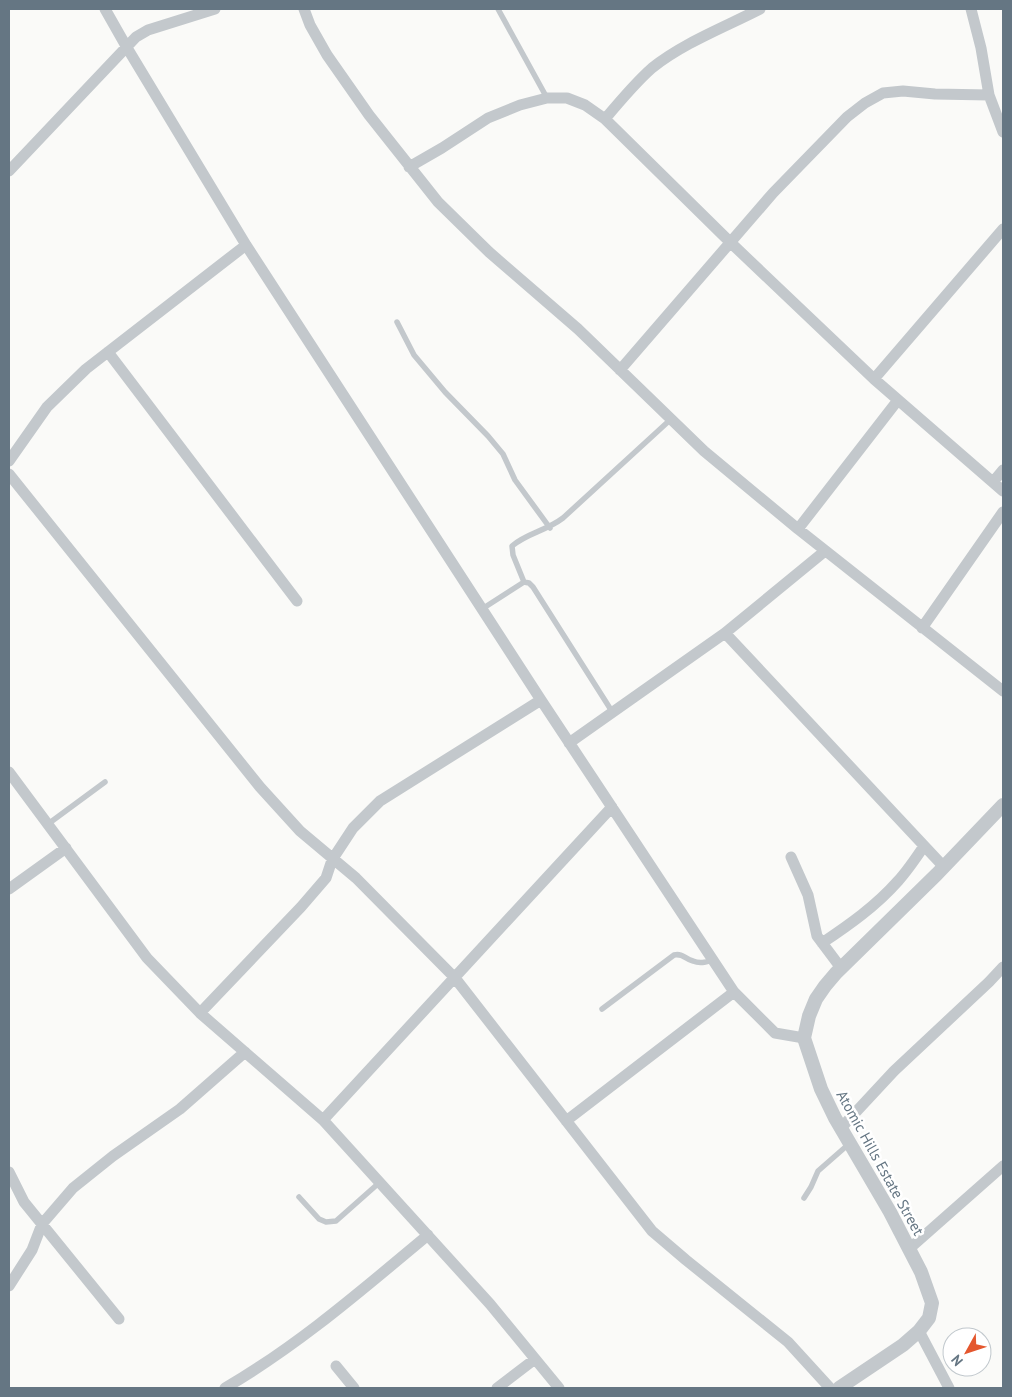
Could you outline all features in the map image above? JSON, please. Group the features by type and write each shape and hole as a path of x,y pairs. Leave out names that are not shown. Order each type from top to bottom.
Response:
{"street":[{"path":"105,9 246,245 541,700 734,992 775,1033 804,1038 809,1016 824,986 944,867 1003,804"},
{"path":"9,171 136,37 148,30 216,9"},
{"path":"304,9 310,25 327,56 369,115 438,202 489,252 578,330 704,451 825,551 1003,692"},
{"path":"605,119 630,90 653,68 685,47 760,9"},
{"path":"970,9 976,26 989,95 1003,132"},
{"path":"620,370 779,186 847,117 865,103 883,93 903,91 935,94 989,95"},
{"path":"409,166 442,148 488,118 520,105 547,98 567,98 585,105 605,119 731,243 874,379 1003,492"},
{"path":"874,379 1003,229"},
{"path":"9,461 47,407 86,369 246,245"},
{"path":"108,352 297,601"},
{"path":"798,529 898,400"},
{"path":"992,482 1003,470"},
{"path":"9,474 260,787 300,831 332,860 356,878 455,978 652,1231 788,1342 830,1388"},
{"path":"922,628 1003,512"},
{"path":"570,743 725,633 825,551"},
{"path":"725,633 944,867"},
{"path":"200,1013 301,907 326,878 332,860 352,828 380,801 541,700"},
{"path":"9,772 147,958 200,1013 323,1120 490,1304 559,1388"},
{"path":"323,1120 612,807"},
{"path":"822,944 853,922 899,881 924,846"},
{"path":"9,889 66,848"},
{"path":"791,857 808,895 817,936 841,968"},
{"path":"841,1128 894,1071 989,982 1003,966"},
{"path":"566,1121 734,992"},
{"name":"Atomic Hills Estate Street","path":"804,1038 821,1089 841,1128 890,1212 921,1272 932,1302 929,1318 919,1331 903,1345 839,1388"},
{"path":"9,1286 32,1250 42,1224 73,1188 112,1156 180,1109 245,1052"},
{"path":"909,1249 1003,1166"},
{"path":"9,1172 24,1202 119,1319"},
{"path":"225,1388 252,1373 324,1321 428,1235"},
{"path":"919,1331 949,1388"},
{"path":"497,1388 535,1359"},
{"path":"336,1366 354,1388"}],"lane":[{"path":"498,9 547,98"},
{"path":"397,322 414,355 445,392 503,454 514,480 550,528"},
{"path":"524,582 512,555 512,546 520,539 550,528 563,518 670,420"},
{"path":"482,609 524,582 529,583 613,712"},
{"path":"48,824 105,782"},
{"path":"602,1009 674,955 682,954 692,961 701,963 713,960"},
{"path":"804,1198 818,1172 850,1143"},
{"path":"299,1197 319,1220 326,1222 336,1220 380,1182"}]}
